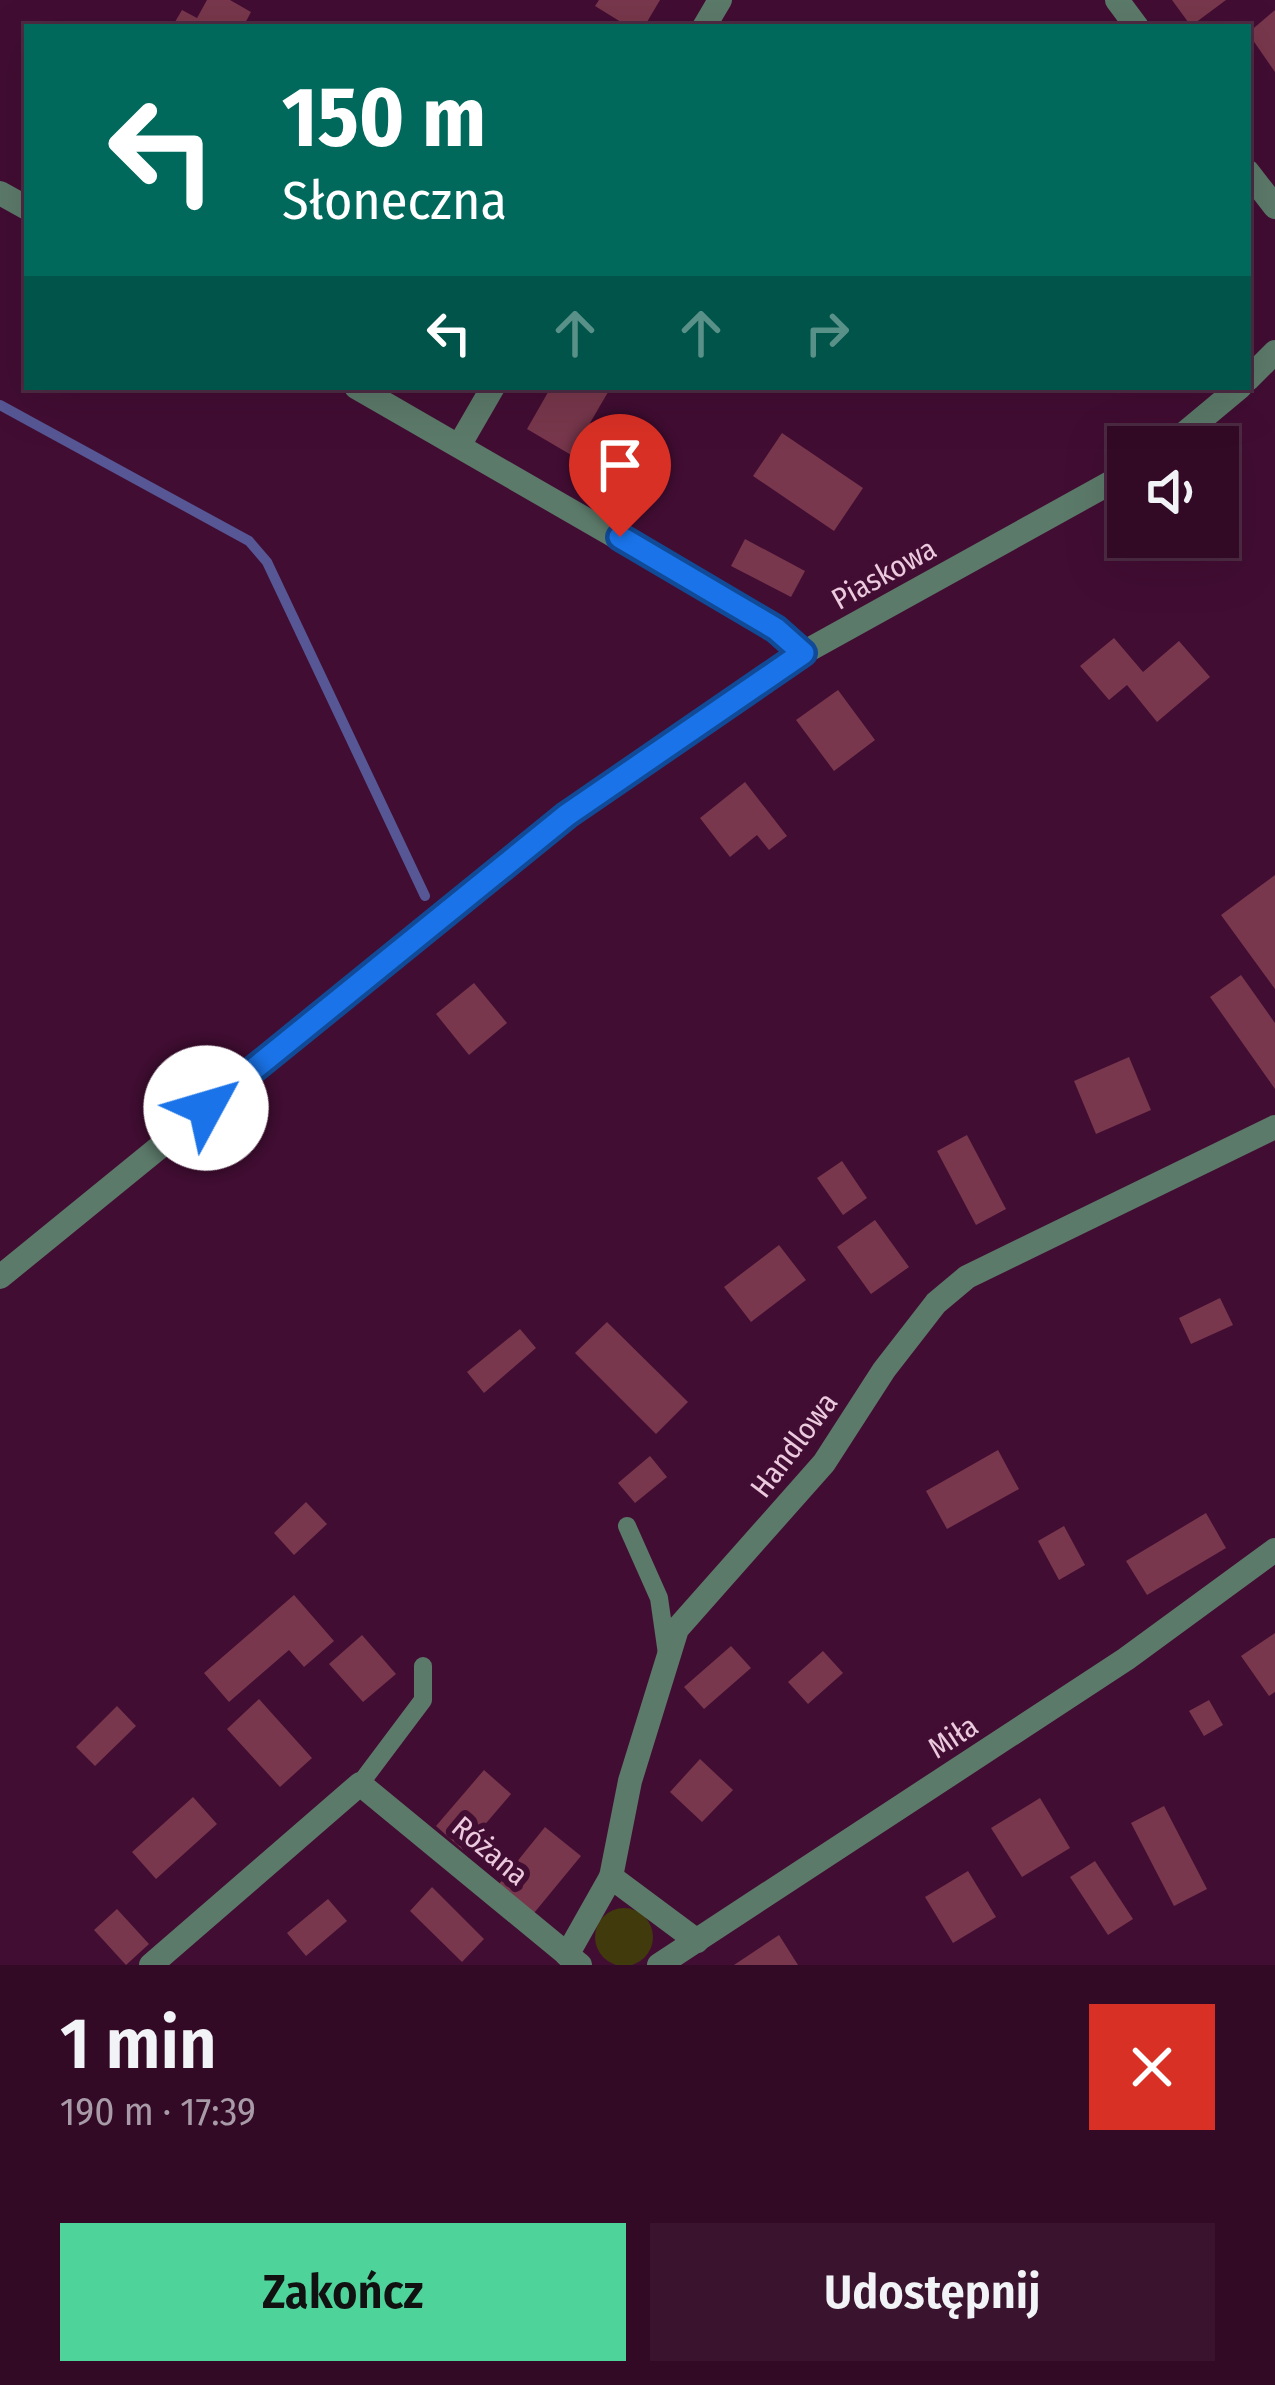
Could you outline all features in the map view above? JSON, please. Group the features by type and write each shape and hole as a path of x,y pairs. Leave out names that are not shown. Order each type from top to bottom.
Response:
{"street":[{"path":"1117,0 1136,24"},
{"path":"1251,176 1275,207"},
{"path":"1251,376 1275,352"},
{"path":"361,390 776,629 803,653"},
{"path":"460,444 491,390"},
{"path":"1193,426 1236,390"},
{"name":"Piaskowa","path":"0,1277 567,815 803,653 1107,485"},
{"name":"Handlowa","path":"611,1876 629,1781 677,1629 824,1462 936,1303 980,1270 1275,1127"},
{"name":"Miła","path":"658,1965 1126,1659 1275,1550"},
{"path":"151,1965 360,1784"},
{"name":"Różana","path":"360,1784 574,1960"},
{"path":"574,1960 611,1876 697,1941"}],"lane":[{"path":"627,1526 659,1598 667,1654"},
{"path":"360,1784 423,1700 423,1666"}],"shaded area":[{"path":"613,1910 635,1910 651,1926 651,1948 635,1964 613,1964 597,1948 597,1926"}],"building":[{"path":"207,0 230,0 251,12 245,24 174,24 182,10 197,18"},
{"path":"599,0 660,0 646,24 624,24 595,6"},
{"path":"1172,0 1226,0 1194,24"},
{"path":"1275,10 1275,72 1251,37 1251,30"},
{"path":"549,390 609,390 590,423 597,427 578,459 527,429"},
{"path":"782,433 863,488 834,531 753,476"},
{"path":"745,539 805,571 791,597 731,566"},
{"path":"1114,638 1143,672 1179,641 1210,677 1157,722 1127,685 1109,700 1080,666"},
{"path":"838,690 875,740 834,771 796,720"},
{"path":"745,782 787,836 769,850 757,835 730,857 700,818"},
{"path":"1275,875 1275,989 1221,915"},
{"path":"1241,975 1275,1023 1275,1089 1210,997"},
{"path":"474,983 507,1023 469,1055 436,1014"},
{"path":"1129,1057 1151,1110 1096,1134 1074,1081"},
{"path":"967,1135 1006,1209 976,1225 937,1151"},
{"path":"842,1161 867,1198 843,1215 817,1178"},
{"path":"875,1220 909,1267 871,1294 837,1247"},
{"path":"779,1245 806,1280 751,1322 724,1287"},
{"path":"1220,1298 1233,1325 1191,1344 1179,1318"},
{"path":"607,1322 688,1402 656,1434 575,1353"},
{"path":"520,1329 536,1348 484,1393 467,1372"},
{"path":"998,1450 1019,1489 947,1529 926,1491"},
{"path":"650,1456 667,1477 635,1503 618,1483"},
{"path":"306,1502 327,1524 294,1555 274,1533"},
{"path":"1206,1513 1226,1548 1147,1595 1126,1561"},
{"path":"1064,1526 1085,1565 1059,1580 1038,1541"},
{"path":"294,1595 334,1641 304,1667 289,1650 229,1702 204,1673"},
{"path":"1275,1633 1275,1692 1269,1696 1241,1656"},
{"path":"362,1635 396,1674 363,1702 329,1664"},
{"path":"731,1646 751,1668 704,1709 684,1687"},
{"path":"823,1651 843,1673 808,1704 788,1682"},
{"path":"259,1699 312,1758 280,1787 227,1729"},
{"path":"1209,1700 1223,1725 1204,1736 1189,1711"},
{"path":"117,1706 136,1726 95,1766 76,1747"},
{"path":"700,1759 733,1790 702,1822 670,1792"},
{"path":"484,1770 511,1794 463,1850 436,1826"},
{"path":"193,1797 217,1824 156,1879 132,1852"},
{"path":"1040,1798 1070,1848 1022,1877 991,1828"},
{"path":"1164,1806 1207,1889 1174,1906 1131,1823"},
{"path":"545,1827 581,1856 534,1913 499,1884"},
{"path":"1095,1861 1133,1919 1108,1935 1070,1877"},
{"path":"968,1871 996,1917 953,1943 925,1897"},
{"path":"432,1887 484,1939 462,1962 410,1911"},
{"path":"328,1899 347,1921 306,1956 287,1933"},
{"path":"117,1909 149,1944 126,1965 94,1930"},
{"path":"779,1935 798,1965 734,1965"}],"waterway":[{"path":"0,405 249,541 267,562 425,896"}],"route":[{"path":"206,1108 567,815 803,653 776,629 620,537"}]}
